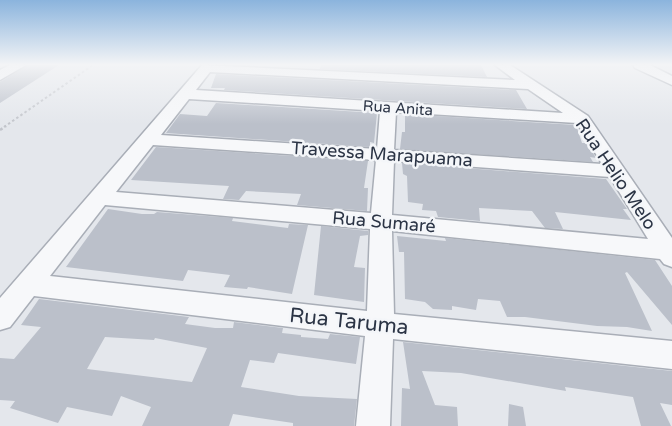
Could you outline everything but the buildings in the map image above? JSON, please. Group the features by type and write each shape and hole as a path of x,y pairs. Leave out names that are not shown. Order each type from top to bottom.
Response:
{"street":[{"path":"0,318 192,85"},
{"path":"283,99 289,85"},
{"name":"Rua Helio Melo","path":"534,85 582,119 669,254"},
{"name":"Rua Anita","path":"185,94 582,119"},
{"path":"373,426 380,325 381,222 388,107"},
{"name":"Travessa Marapuama","path":"148,139 616,171"},
{"name":"Rua Sumaré","path":"100,198 381,222 669,254"},
{"name":"Rua Taruma","path":"27,284 380,325 672,354"}],"path":[{"path":"0,130 65,85"}]}
